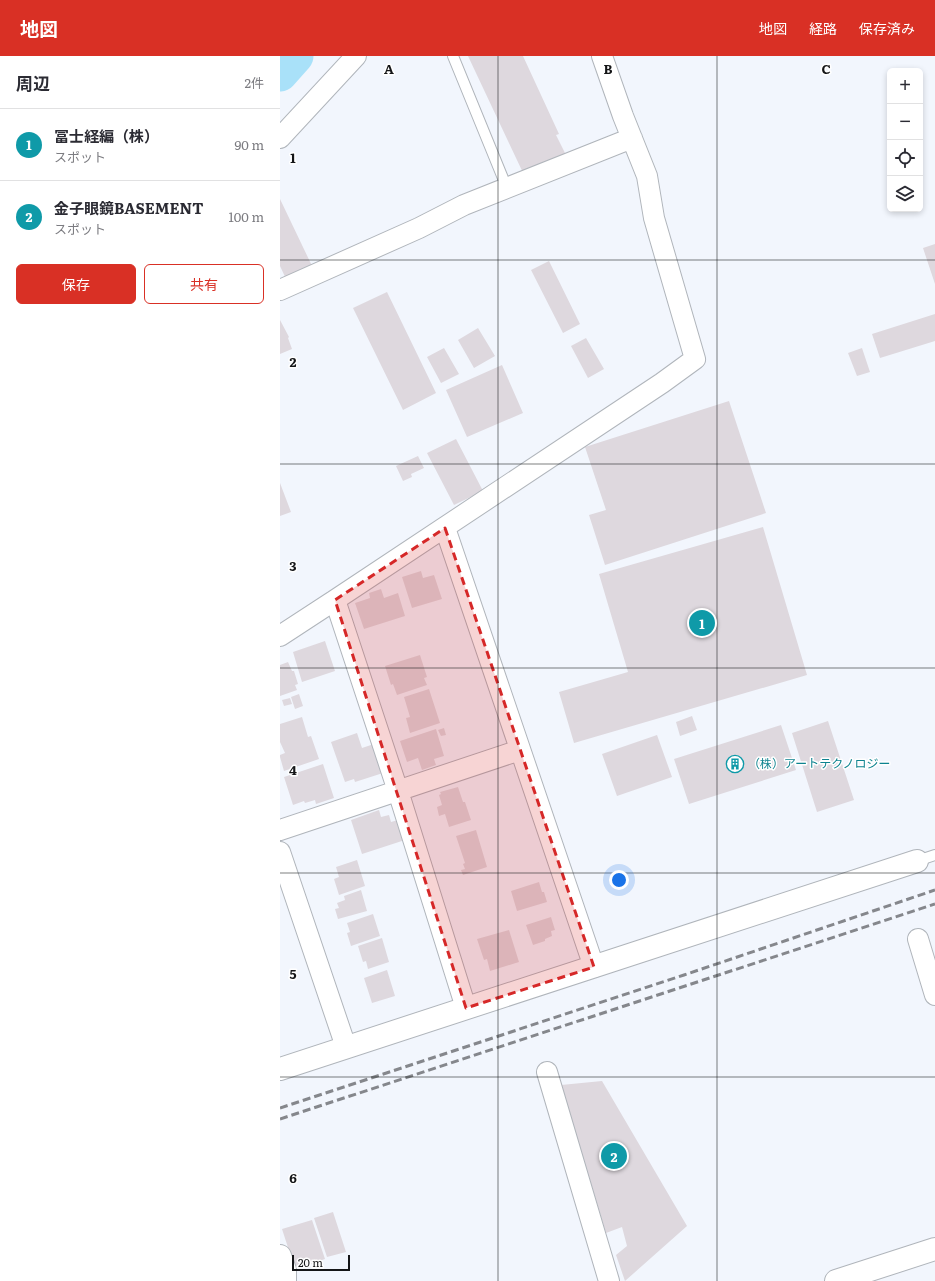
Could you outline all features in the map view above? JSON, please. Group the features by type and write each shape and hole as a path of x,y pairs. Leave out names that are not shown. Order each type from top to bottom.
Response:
{"street":[{"path":"280,138 356,56"},
{"path":"280,636 662,383 695,359 654,218 647,176 602,56"},
{"path":"280,290 418,228 464,205 632,138"},
{"path":"444,528 594,967"},
{"path":"336,600 466,1008"},
{"path":"280,830 520,750"},
{"path":"280,852 346,1047"},
{"path":"280,1069 926,858"},
{"path":"918,939 935,995"},
{"path":"547,1072 609,1281"},
{"path":"836,1281 935,1249"},
{"path":"280,1256 285,1270 285,1281"}],"lane":[{"path":"453,56 508,188"}],"highlighted area":[{"path":"445,528 594,967 466,1008 335,600"}],"building":[{"path":"468,56 523,56 559,134 556,135 567,157 525,177"},
{"path":"280,199 313,268 287,281 280,266"},
{"path":"935,244 935,284 923,248"},
{"path":"549,261 580,324 563,333 531,270"},
{"path":"387,292 436,393 403,410 353,308"},
{"path":"935,314 935,341 880,358 872,334"},
{"path":"280,320 289,337 288,338 292,349 280,354"},
{"path":"478,328 495,356 474,368 458,340"},
{"path":"586,338 604,369 588,378 571,346"},
{"path":"444,348 459,374 441,383 427,357"},
{"path":"862,348 870,372 857,376 848,353"},
{"path":"502,365 523,413 467,437 446,390"},
{"path":"729,401 766,513 605,565 589,515 606,510 585,447"},
{"path":"456,439 483,491 454,505 427,453"},
{"path":"418,456 424,468 411,474 412,477 403,481 396,466"},
{"path":"280,483 291,512 280,516"},
{"path":"763,527 807,675 574,743 559,692 628,672 599,574"},
{"path":"421,571 423,578 434,575 442,599 412,608 402,577"},
{"path":"381,589 384,598 398,593 405,616 364,629 355,603 370,598 369,593"},
{"path":"325,641 335,671 302,682 293,652"},
{"path":"420,655 427,677 424,678 427,685 397,695 393,684 391,685 385,666"},
{"path":"288,662 292,671 294,671 298,684 295,685 297,690 280,696 280,665"},
{"path":"429,689 440,723 410,733 406,718 410,717 404,697"},
{"path":"299,694 303,706 295,709 291,697"},
{"path":"290,698 292,704 284,706 282,700"},
{"path":"692,716 697,730 680,736 676,722"},
{"path":"302,717 308,737 311,736 319,759 284,771 280,757 280,755 285,753 280,742 280,724"},
{"path":"828,721 854,800 817,812 792,733"},
{"name":"（株）アートテクノロジー","path":"781,725 796,770 689,804 674,759"},
{"path":"444,728 446,735 441,736 438,730"},
{"path":"436,729 444,756 434,759 436,765 422,770 418,758 407,762 400,741"},
{"path":"357,733 362,748 374,744 383,773 355,782 354,779 345,782 331,742"},
{"path":"657,735 672,777 617,796 602,754"},
{"path":"323,764 334,798 316,804 315,800 305,803 304,801 293,805 284,777"},
{"path":"458,787 471,820 449,827 445,814 439,816 437,807 442,805 439,795 441,794 440,792"},
{"path":"379,810 381,817 389,815 391,822 398,820 405,840 362,854 351,820"},
{"path":"476,830 487,867 463,875 461,870 465,869 463,864 465,863 456,836"},
{"path":"357,860 365,886 339,895 334,879 339,877 336,867"},
{"path":"539,882 547,902 517,911 511,891"},
{"path":"361,890 367,911 338,919 335,909 339,908 337,903 345,900 344,896"},
{"path":"373,914 380,936 351,946 347,933 350,932 347,923"},
{"path":"551,917 555,930 551,931 552,936 545,939 545,941 533,945 526,925"},
{"path":"509,930 519,962 490,971 487,959 484,960 477,939"},
{"path":"382,938 389,962 368,969 366,961 363,962 358,946"},
{"path":"387,970 395,996 372,1003 364,978"},
{"path":"602,1081 687,1226 625,1281 616,1255 627,1246 622,1227 606,1233 561,1085"},
{"path":"333,1212 346,1252 327,1257 314,1218"},
{"path":"312,1220 325,1259 295,1269 282,1229"}],"waterway":[{"path":"280,74 296,56"}],"railway":[{"path":"280,1108 684,975 935,890"},
{"path":"280,1119 935,904"}],"place":[{"name":"冨士経編（株）","path":"702,623"},
{"name":"（株）アートテクノロジー","path":"735,764"},
{"name":"金子眼鏡BASEMENT","path":"614,1156"}]}
